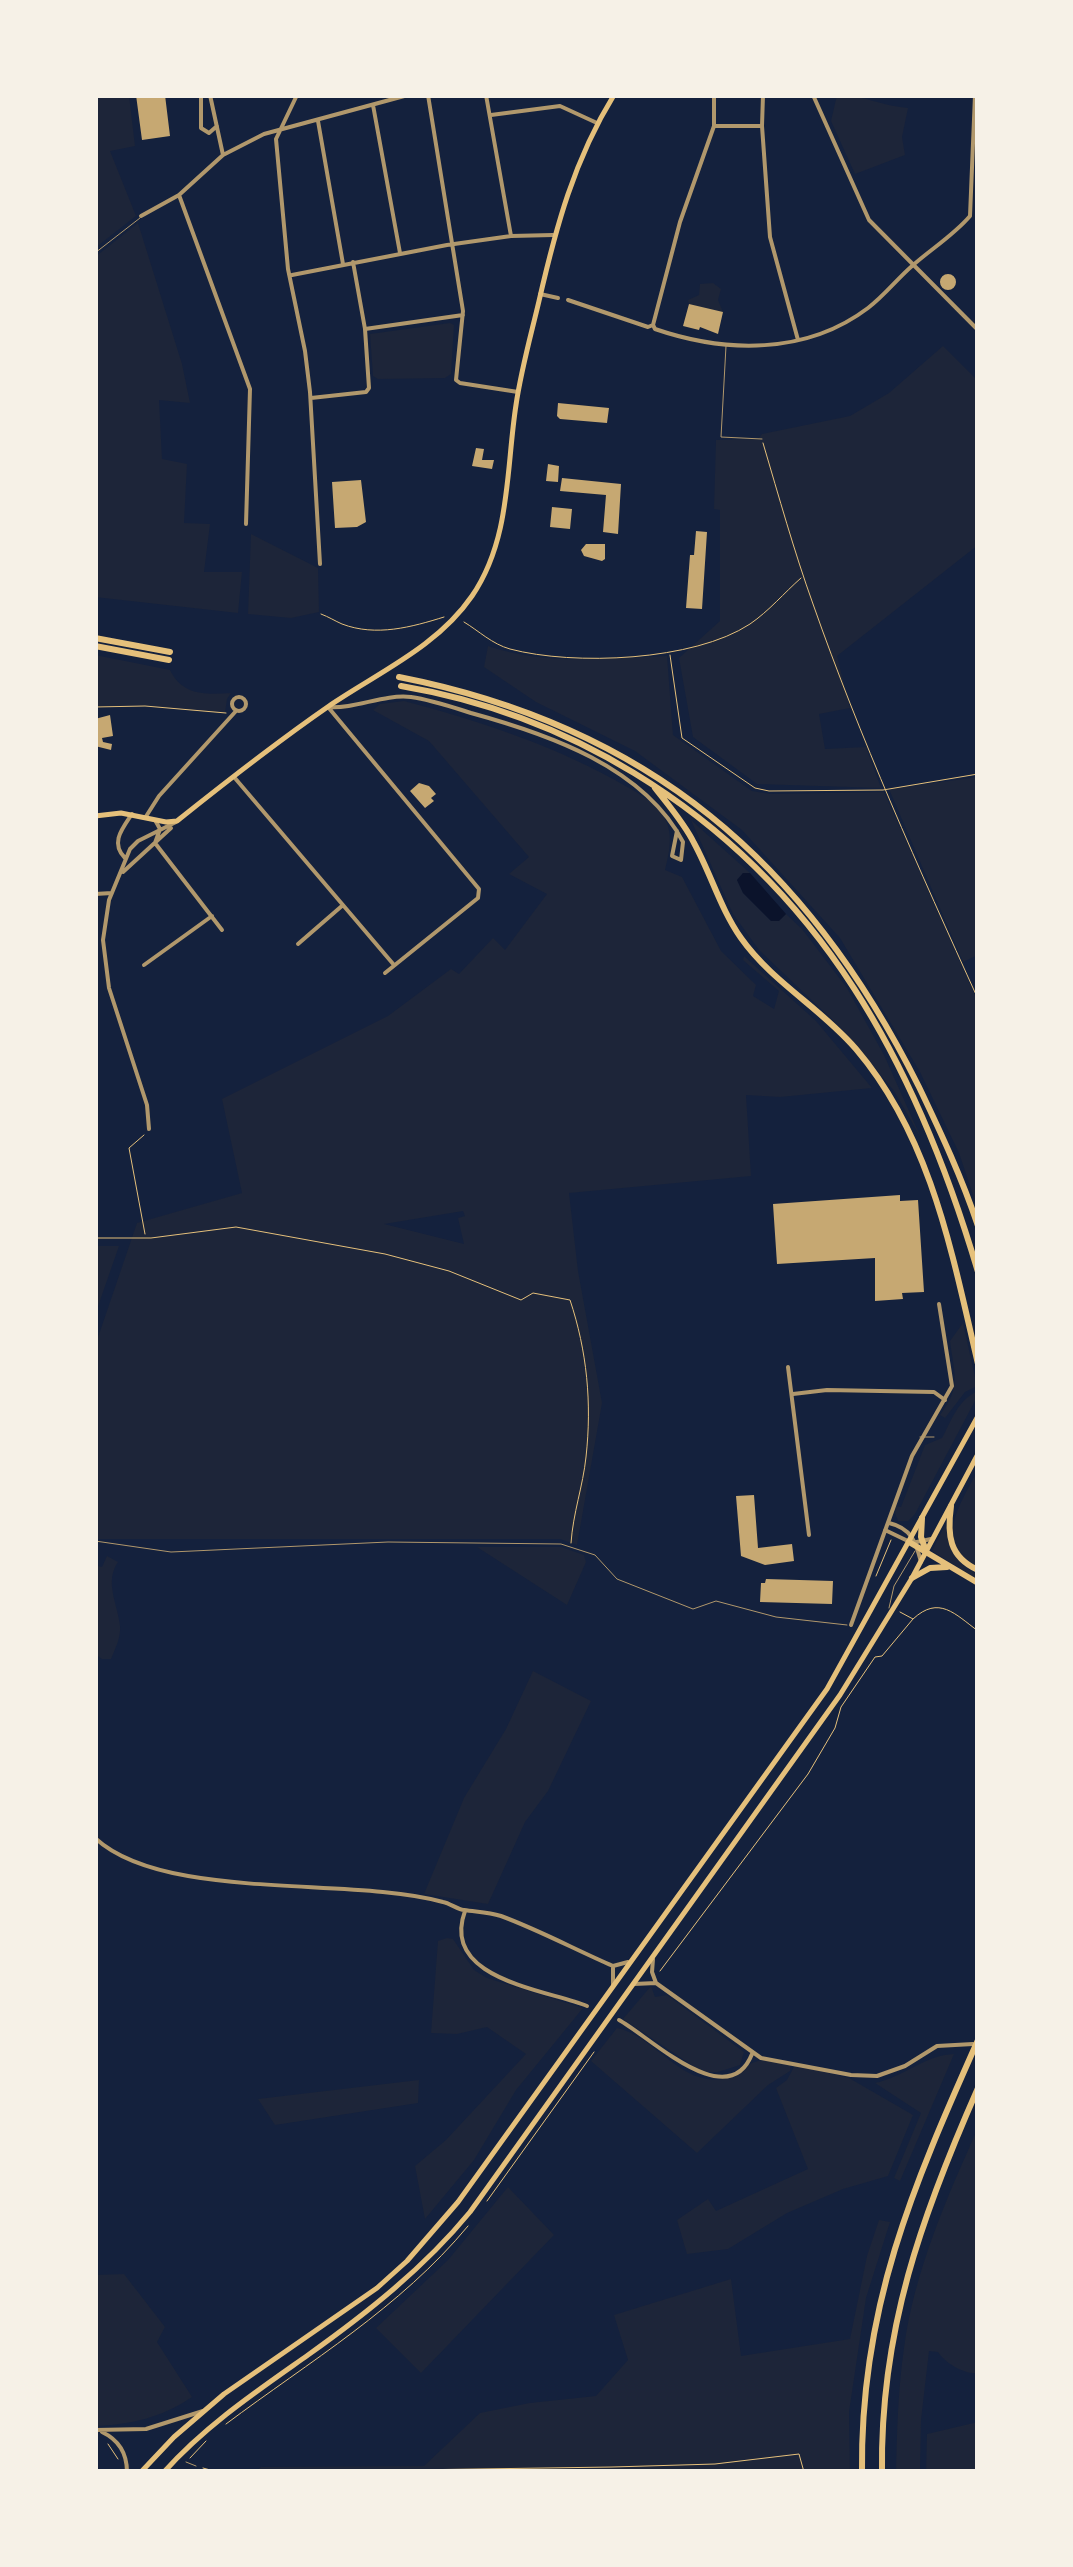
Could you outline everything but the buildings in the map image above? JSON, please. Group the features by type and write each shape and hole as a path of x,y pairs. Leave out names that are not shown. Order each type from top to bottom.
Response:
{"highway":[{"path":"95,638 170,656 95,646"},
{"path":"978,1226 945,1141 874,1002 816,920 754,853 666,782 584,735 492,700 400,681 525,719 580,742 650,783 710,826 768,877 810,924 881,1030 932,1134 978,1272"},
{"path":"650,783 686,827 742,939 850,1042 902,1116 934,1192 978,1364"},
{"path":"951,1506 948,1533 952,1546 963,1562 978,1570"},
{"path":"922,1518 915,1542 978,1584"},
{"path":"912,1578 935,1566 953,1568"},
{"path":"862,2472 866,2377 890,2258 931,2145 978,2042"},
{"path":"882,2472 884,2394 906,2277 924,2218 978,2088"}],"main road":[{"path":"95,816 132,814 178,821 328,707 436,636 456,617 482,581 496,546 507,493 518,392 553,235 575,169 614,95"},
{"path":"922,1518 978,1416"},
{"path":"164,2472 209,2427 376,2305 435,2251 470,2212 814,1734 890,1616 978,1454"},
{"path":"141,2472 203,2411 242,2380 346,2311 407,2261 458,2202 827,1689 915,1542"}],"street":[{"path":"201,95 201,128 209,133 218,124"},
{"path":"210,95 223,156"},
{"path":"297,95 277,131 279,193 290,276 306,351 320,564"},
{"path":"142,216 179,195 223,156 264,134 408,95"},
{"path":"428,95 463,315 456,380 518,392"},
{"path":"486,95 511,236"},
{"path":"652,325 680,222 714,126 714,95"},
{"path":"763,95 770,237 798,340"},
{"path":"813,95 869,220 978,330"},
{"path":"652,325 689,340 764,347 825,332 865,310 970,216 975,95"},
{"path":"374,105 400,252"},
{"path":"489,115 560,106 597,123"},
{"path":"318,121 344,264"},
{"path":"714,126 762,126"},
{"path":"179,195 250,388 246,524"},
{"path":"290,276 400,252 511,236 553,235"},
{"path":"311,398 366,392 371,382 354,262"},
{"path":"540,294 558,298"},
{"path":"568,300 648,327 652,325"},
{"path":"366,329 463,315"},
{"path":"328,707 410,697 523,729 620,775 655,803 677,830 684,847 681,860 672,856 677,830"},
{"path":"328,707 479,889 478,898 385,972"},
{"path":"145,818 159,796 235,714"},
{"path":"234,777 394,965"},
{"path":"129,860 118,850 117,840 132,814"},
{"path":"155,820 159,824 155,843"},
{"path":"149,1128 149,1112 109,988 104,958 106,920 112,893 134,844 178,821"},
{"path":"129,860 178,821"},
{"path":"155,843 222,930"},
{"path":"95,894 112,893"},
{"path":"298,944 343,906"},
{"path":"144,966 212,916"},
{"path":"850,1625 920,1437 952,1386 938,1304"},
{"path":"788,1367 809,1535"},
{"path":"792,1394 828,1390 934,1392 945,1400"},
{"path":"901,1526 922,1518"},
{"path":"887,1522 901,1526 915,1542 921,1562"},
{"path":"885,1530 915,1542 936,1533"},
{"path":"95,1838 106,1849 153,1870 215,1880 386,1893 444,1902 504,1917 613,1966 633,1961"},
{"path":"465,1910 465,1951 484,1971 587,2006"},
{"path":"654,1958 655,1980"},
{"path":"612,1990 613,1966"},
{"path":"634,1984 655,1980 752,2054 868,2077 894,2071 932,2048 978,2042"},
{"path":"619,2020 700,2074 724,2076 736,2072 750,2061 752,2054"},
{"path":"96,2430 146,2429 203,2411"},
{"path":"96,2430 124,2450 127,2472"}],"lane":[{"path":"95,253 142,216"},
{"path":"726,346 722,437 762,439"},
{"path":"920,1437 934,1437"},
{"path":"95,1540 172,1552 388,1542 571,1546 604,1561 618,1579 693,1609 716,1601 776,1617 850,1625"},
{"path":"890,1616 894,1586 915,1542"},
{"path":"186,2462 196,2466"}],"path":[{"path":"762,439 803,575 886,790 978,999"},
{"path":"321,614 343,624 377,630 408,628 456,617 513,650 588,658 669,652 710,642 749,624 803,575"},
{"path":"669,652 682,738 755,788 886,790 978,774"},
{"path":"95,707 235,714"},
{"path":"146,1236 128,1148 149,1128"},
{"path":"95,1238 151,1238 236,1227 449,1271 522,1300 534,1292 570,1300 581,1333 590,1400 586,1460 573,1513 571,1546"},
{"path":"876,1577 891,1541"},
{"path":"655,1980 808,1774 842,1707 876,1657 882,1656 926,1609 938,1607 978,1631"},
{"path":"907,1616 913,1620"},
{"path":"108,2444 119,2462"},
{"path":"196,2466 214,2471 299,2472 715,2464 799,2454 804,2472"}],"shaded area":[{"path":"95,95 129,95 135,146 110,151 136,216 95,248"},
{"path":"837,95 908,108 902,137 905,155 855,174 831,121"},
{"path":"138,223 182,364 190,403 159,400 162,459 187,464 184,523 210,524 204,572 242,572 238,613 95,597 95,257"},
{"path":"713,283 721,289 718,300 723,312 689,304 688,300 699,295 700,284"},
{"path":"454,325 451,374 445,378 373,376 370,334"},
{"path":"943,346 978,381 978,545 837,656 850,708 819,714 825,749 866,747 881,788 757,784 693,737 679,658 720,621 720,510 714,509 716,440 758,439 762,434 850,416 889,393"},
{"path":"251,534 318,568 319,612 291,618 248,614"},
{"path":"488,646 554,658 667,656 673,735 752,791 884,792 978,1002 978,1210 959,1153 920,1072 840,938 742,830 635,751 536,702 484,667"},
{"path":"95,655 170,670 181,684 195,692 231,693 225,713 145,706 95,707"},
{"path":"404,701 512,734 589,767 649,800 664,817 669,830 665,870 682,877 721,951 756,985 753,996 774,1009 779,991 743,960 744,956 816,1021 872,1088 780,1097 746,1095 751,1176 569,1193 578,1271 602,1403 577,1545 560,1539 95,1539 95,1346 137,1223 242,1193 222,1099 388,1016 451,969 459,974 493,938 505,950 547,894 509,874 529,857 429,741 373,710 380,704","holes":["463,1211 465,1216 458,1218 464,1244 384,1224"]},
{"path":"978,777 978,955 963,962 889,789"},
{"path":"691,820 750,873 743,873 737,880 743,893 771,921 786,914 847,988 884,1055 921,1138 894,1091 844,1031 759,950 733,914"},
{"path":"743,873 750,873 786,914 779,921 771,921 743,893 737,880"},
{"path":"95,1246 119,1246 95,1315"},
{"path":"963,1323 977,1386 965,1392 945,1418 940,1415 955,1380 950,1341"},
{"path":"976,1392 976,1399 915,1514 908,1521 898,1521 896,1506 901,1507 925,1445 942,1438 959,1406"},
{"path":"978,1470 978,1568 964,1558 953,1535 958,1509"},
{"path":"947,1521 953,1553 978,1574 978,1580 932,1551"},
{"path":"477,1547 561,1547 584,1555 586,1562 567,1605"},
{"path":"107,1556 118,1562 112,1586 120,1630 111,1659 102,1659 95,1654 95,1565 102,1567"},
{"path":"533,1671 591,1701 548,1791 525,1822 488,1904 424,1894 464,1798 506,1729"},
{"path":"453,1939 474,1970 487,1978 583,2008 516,2090 474,2160 425,2219 415,2166 446,2140 526,2054 487,2027 457,2034 431,2033 438,1941"},
{"path":"651,1986 655,1997 667,1995 744,2052 740,2065 702,2072 623,2019"},
{"path":"617,2028 641,2038 683,2070 707,2079 723,2079 762,2061 790,2065 790,2071 768,2085 697,2153 591,2061"},
{"path":"954,2054 900,2181 894,2178 921,2113 875,2083 934,2058"},
{"path":"795,2065 849,2078 913,2115 888,2176 843,2189 787,2213 728,2249 687,2254 677,2220 708,2199 716,2211 808,2169 776,2088 787,2080"},
{"path":"419,2080 418,2103 275,2125 258,2099"},
{"path":"978,2128 978,2373 961,2370 938,2352 929,2351 920,2472 896,2472 902,2363 915,2291"},
{"path":"508,2187 554,2235 421,2373 376,2328 448,2260"},
{"path":"879,2220 890,2222 866,2298 849,2412 850,2472 255,2472 261,2467 424,2466 480,2413 596,2396 628,2360 614,2315 731,2279 741,2356 850,2339 867,2256"},
{"path":"124,2274 165,2327 157,2342 192,2397 146,2419 95,2426 95,2275"},
{"path":"978,2422 978,2472 926,2472 927,2434"}]}
